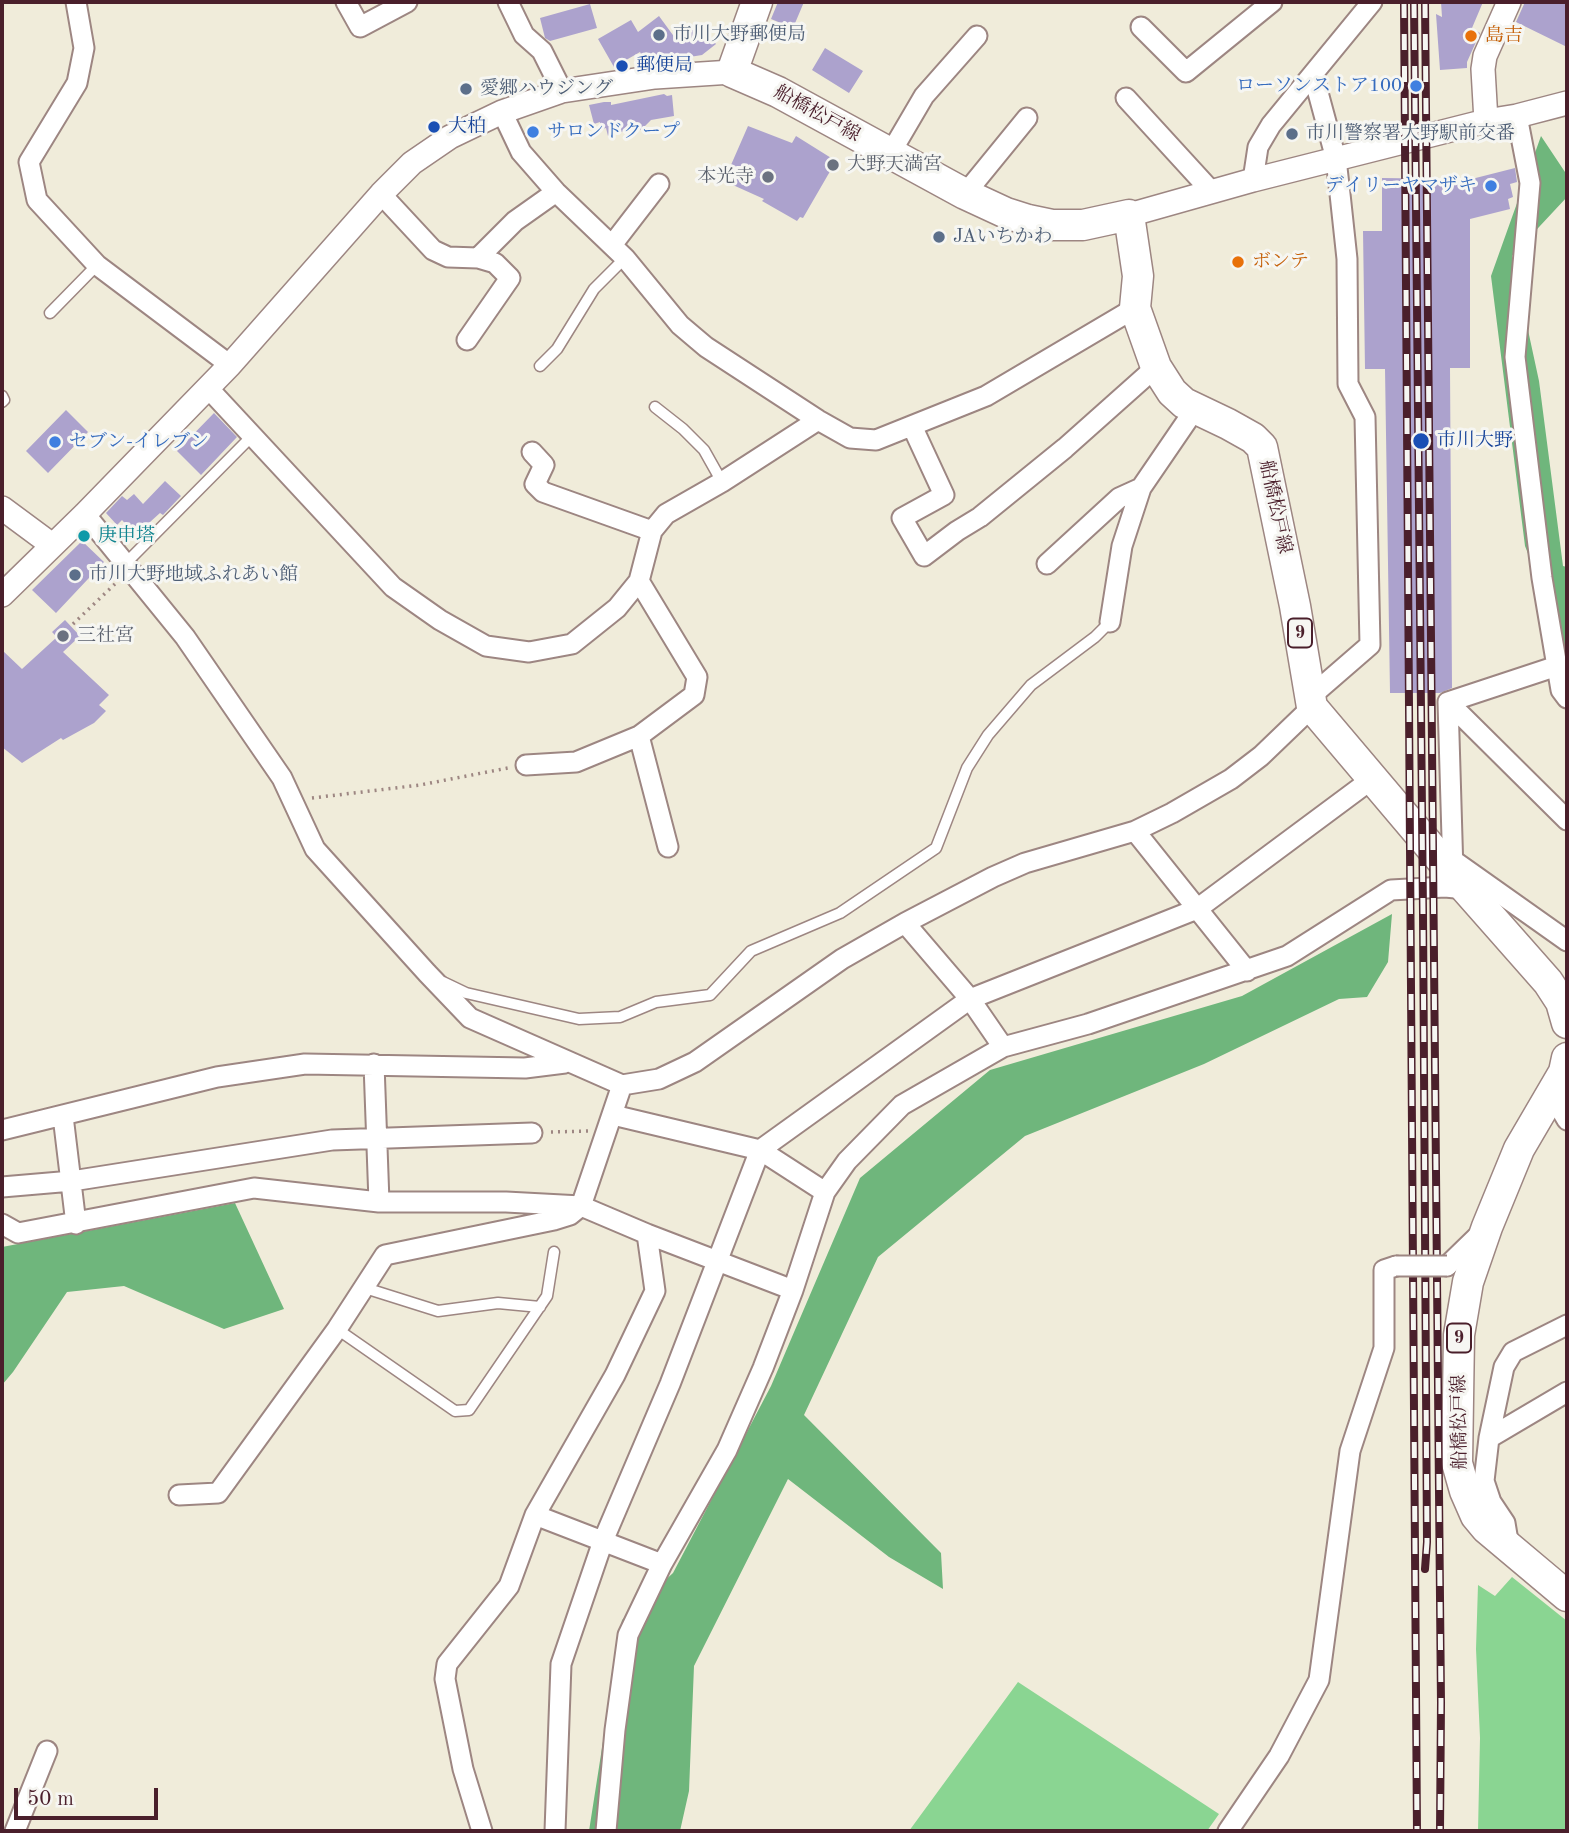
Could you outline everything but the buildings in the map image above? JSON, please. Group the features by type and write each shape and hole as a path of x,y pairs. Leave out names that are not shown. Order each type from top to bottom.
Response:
{"main road":[{"path":"732,72 757,2"},
{"name":"船橋松戸線","path":"732,72 778,92 965,194 1006,213 1052,225 1083,225 1129,215 1138,276 1135,308 1156,367 1172,392 1184,403 1253,438 1262,447 1296,606 1311,702"},
{"path":"1311,702 1373,779 1548,982 1561,1002 1567,1023"},
{"name":"船橋松戸線","path":"1567,1058 1564,1072 1519,1149 1468,1282 1459,1335 1457,1464 1476,1516 1486,1528 1567,1596"}],"street":[{"path":"76,2 84,48 77,83 29,162 37,200 97,265 230,365"},
{"path":"346,2 360,27 407,2"},
{"path":"508,2 524,35 542,51 562,92"},
{"path":"1140,27 1186,72 1272,2"},
{"path":"1253,180 1258,148 1271,125 1372,2"},
{"path":"1486,121 1483,69 1485,56 1509,2"},
{"path":"890,154 924,96 977,36"},
{"path":"2,595 230,365 381,194 412,163 450,137 502,113 562,92 655,77 732,72"},
{"path":"85,514 185,637 282,778 315,849 470,1018 622,1086 659,1079 695,1062 842,959 905,923 1025,863 1135,831 1231,779 1261,756 1311,702 1370,645 1366,417 1348,384 1347,259 1336,159 1313,74"},
{"path":"1126,98 1212,192"},
{"path":"1129,215 1253,180 1567,103"},
{"path":"502,113 521,152 556,192 618,251 680,325 706,347 850,438 876,440 986,396 1135,308"},
{"path":"1517,116 1530,183 1515,357 1542,578 1561,690 1567,698"},
{"path":"965,194 1027,118"},
{"path":"618,251 659,184"},
{"path":"478,258 515,221 556,192"},
{"path":"381,194 433,250 448,257 478,258 495,263 510,278 467,340"},
{"path":"912,426 944,495 902,518 924,556 1002,500 1156,367"},
{"path":"208,388 393,587 440,621 486,646 529,652 572,644 617,608 639,580 652,531 666,513 722,482 818,420"},
{"path":"1110,622 1122,546 1141,488 1195,409"},
{"path":"532,452 544,465 535,484 543,492 652,531"},
{"path":"1047,564 1119,498 1141,488"},
{"path":"2,508 52,545"},
{"path":"526,765 576,762 639,736 694,695 697,677 639,580"},
{"path":"1448,702 1557,666"},
{"path":"1448,702 1567,820"},
{"path":"606,1831 615,1730 628,1635 662,1564 727,1450 793,1290 825,1192 847,1161 902,1105 1003,1047 1088,1024 1287,956 1391,890 1445,887 1457,874 1448,702"},
{"path":"639,736 667,847"},
{"path":"555,1831 561,1664 603,1541 670,1384 760,1150 970,999 1198,909 1373,779"},
{"path":"1135,831 1247,971"},
{"path":"1457,874 1567,941"},
{"path":"905,923 970,999 1003,1047"},
{"path":"2,1130 217,1077 305,1064 525,1068 566,1063"},
{"path":"374,1064 379,1202"},
{"path":"179,1495 218,1493 337,1329 385,1255 554,1220 570,1215 580,1206 622,1086"},
{"path":"1552,1093 1567,1120"},
{"path":"63,1116 76,1224"},
{"path":"610,1123 760,1150 825,1192"},
{"path":"2,1187 72,1181 332,1140 532,1133"},
{"path":"2,1224 19,1233 254,1188 379,1202 506,1202 580,1206 793,1290"},
{"path":"1228,1831 1279,1756 1319,1680 1350,1451 1384,1348 1384,1270 1395,1266 1447,1266 1487,1227"},
{"path":"482,1831 463,1769 445,1679 447,1664 509,1586 535,1515 615,1375 655,1291 647,1234"},
{"path":"1509,1547 1505,1523 1491,1502 1484,1481 1489,1438 1504,1367 1513,1352 1567,1325"},
{"path":"1489,1438 1567,1392"},
{"path":"535,1515 662,1564"},
{"path":"15,1831 47,1751"}],"lane":[{"path":"540,366 557,349 618,251"},
{"path":"50,313 97,265"},
{"path":"2,397 2,402"},
{"path":"655,407 704,450 722,482"},
{"path":"128,566 253,435"},
{"path":"427,973 466,993 579,1020 620,1017 656,1002 710,995 751,951 840,913 936,848 967,768 988,735 1031,685 1095,637 1110,622"},
{"path":"337,1329 456,1411 469,1410 547,1296 554,1252"},
{"path":"365,1288 438,1311 498,1303 540,1307"}],"path":[{"path":"73,624 128,566"},
{"path":"292,801 420,785 526,765"},
{"path":"532,1133 610,1123"}],"green space":[{"path":"1541,136 1567,175 1567,197 1512,256 1539,381 1563,566 1567,567 1567,653 1525,546 1491,276"},
{"path":"1392,914 1388,962 1367,997 1339,999 1204,1064 1025,1136 878,1257 804,1415 941,1553 943,1589 889,1557 788,1479 694,1666 689,1791 680,1831 589,1831 622,1620 673,1573 771,1386 860,1178 990,1070 1242,996"},
{"path":"235,1203 284,1309 224,1329 124,1286 67,1292 2,1385 2,1247"},
{"path":"1512,1577 1567,1621 1567,1831 1478,1831 1478,1585 1495,1596"},
{"path":"1018,1682 1219,1814 1207,1831 909,1831"}],"railway":[{"path":"1404,2 1417,1831"},
{"path":"1414,2 1423,913 1425,1569"},
{"path":"1425,2 1440,1831"}],"place":[{"name":"市川大野郵便局","path":"659,35"},
{"name":"島吉","path":"1471,36"},
{"name":"郵便局","path":"622,66"},
{"name":"ローソンストア100","path":"1416,86"},
{"name":"愛郷ハウジング","path":"466,89"},
{"name":"大柏","path":"434,127"},
{"name":"サロンドクープ","path":"533,132"},
{"name":"市川警察署大野駅前交番","path":"1292,134"},
{"name":"大野天満宮","path":"833,165"},
{"name":"本光寺","path":"768,177"},
{"name":"デイリーヤマザキ","path":"1491,186"},
{"name":"JAいちかわ","path":"939,237"},
{"name":"ボンテ","path":"1238,262"},
{"name":"市川大野","path":"1421,441"},
{"name":"セブン-イレブン","path":"55,442"},
{"name":"庚申塔","path":"84,536"},
{"name":"市川大野地域ふれあい館","path":"75,575"},
{"name":"三社宮","path":"63,636"}]}
